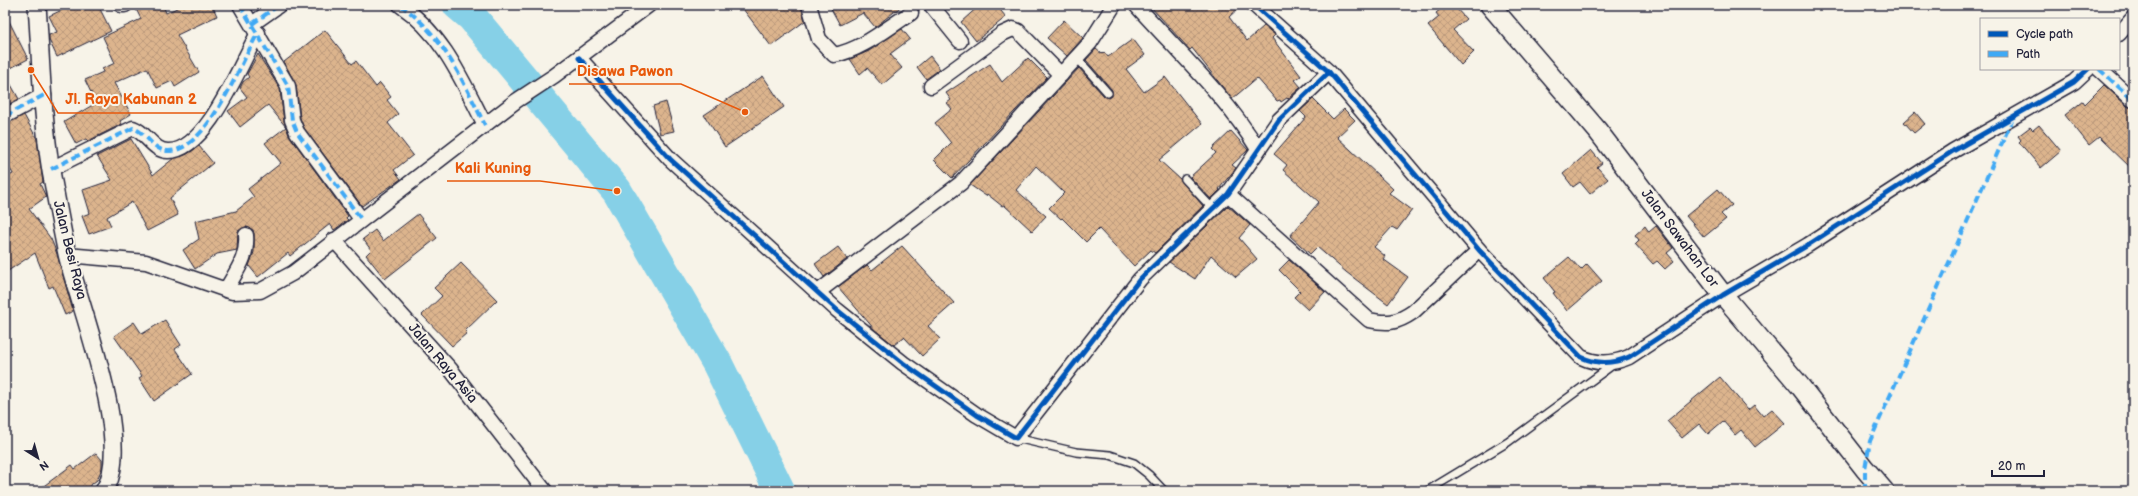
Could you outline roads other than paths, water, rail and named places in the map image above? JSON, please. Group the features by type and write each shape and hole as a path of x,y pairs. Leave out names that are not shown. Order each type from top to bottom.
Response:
{"main road":[{"name":"Jalan Sawahan Lor","path":"1490,5 1597,130 1723,294 1800,386 1884,491"}],"street":[{"name":"Jalan Besi Raya","path":"37,5 51,169 68,255 89,325 106,392 114,444 112,468 104,491"},
{"path":"240,5 288,86 292,120 297,132 361,219"},
{"path":"51,169 133,128 138,130 156,147 167,151 179,150 196,137 220,106 255,29 279,5"},
{"path":"400,5 431,31 449,55 485,125"},
{"path":"68,255 146,262 232,292 260,291 293,273 361,219 516,101 579,58 649,5"},
{"path":"809,5 819,39 834,55 845,53 857,48 911,13"},
{"path":"932,5 960,41"},
{"path":"818,292 961,183 1010,127 1090,43 1114,5"},
{"path":"1136,5 1223,100 1242,124 1258,149"},
{"path":"1254,5 1329,72 1479,250 1581,357 1601,363 1617,362 1629,357 1723,294 1808,245 1953,151 2074,82 2087,70"},
{"path":"2120,33 2133,18"},
{"path":"931,86 1002,34 1013,30 1018,31 1061,75"},
{"path":"579,58 670,158 836,310 903,363 977,415 1016,438 1140,279 1228,194 1279,120 1329,72"},
{"path":"2100,70 2133,100"},
{"path":"5,116 44,95"},
{"path":"1228,194 1369,320 1386,323 1401,320 1413,312 1479,250"},
{"path":"226,290 244,260 247,248 246,235"},
{"name":"Jalan Raya Asia","path":"334,240 451,370 545,491"}],"lane":[{"path":"1077,58 1108,93"},
{"path":"1185,179 1212,208"},
{"path":"1427,491 1508,442 1617,362"},
{"path":"1016,438 1076,452 1110,455 1134,463 1149,475 1164,491"}],"waterway":[{"path":"458,5 472,17 617,191 717,363 780,491"}],"place":[{"name":"Jl. Raya Kabunan 2","path":"31,70"},
{"name":"Disawa Pawon","path":"745,112"},
{"name":"Kali Kuning","path":"617,191"}]}
